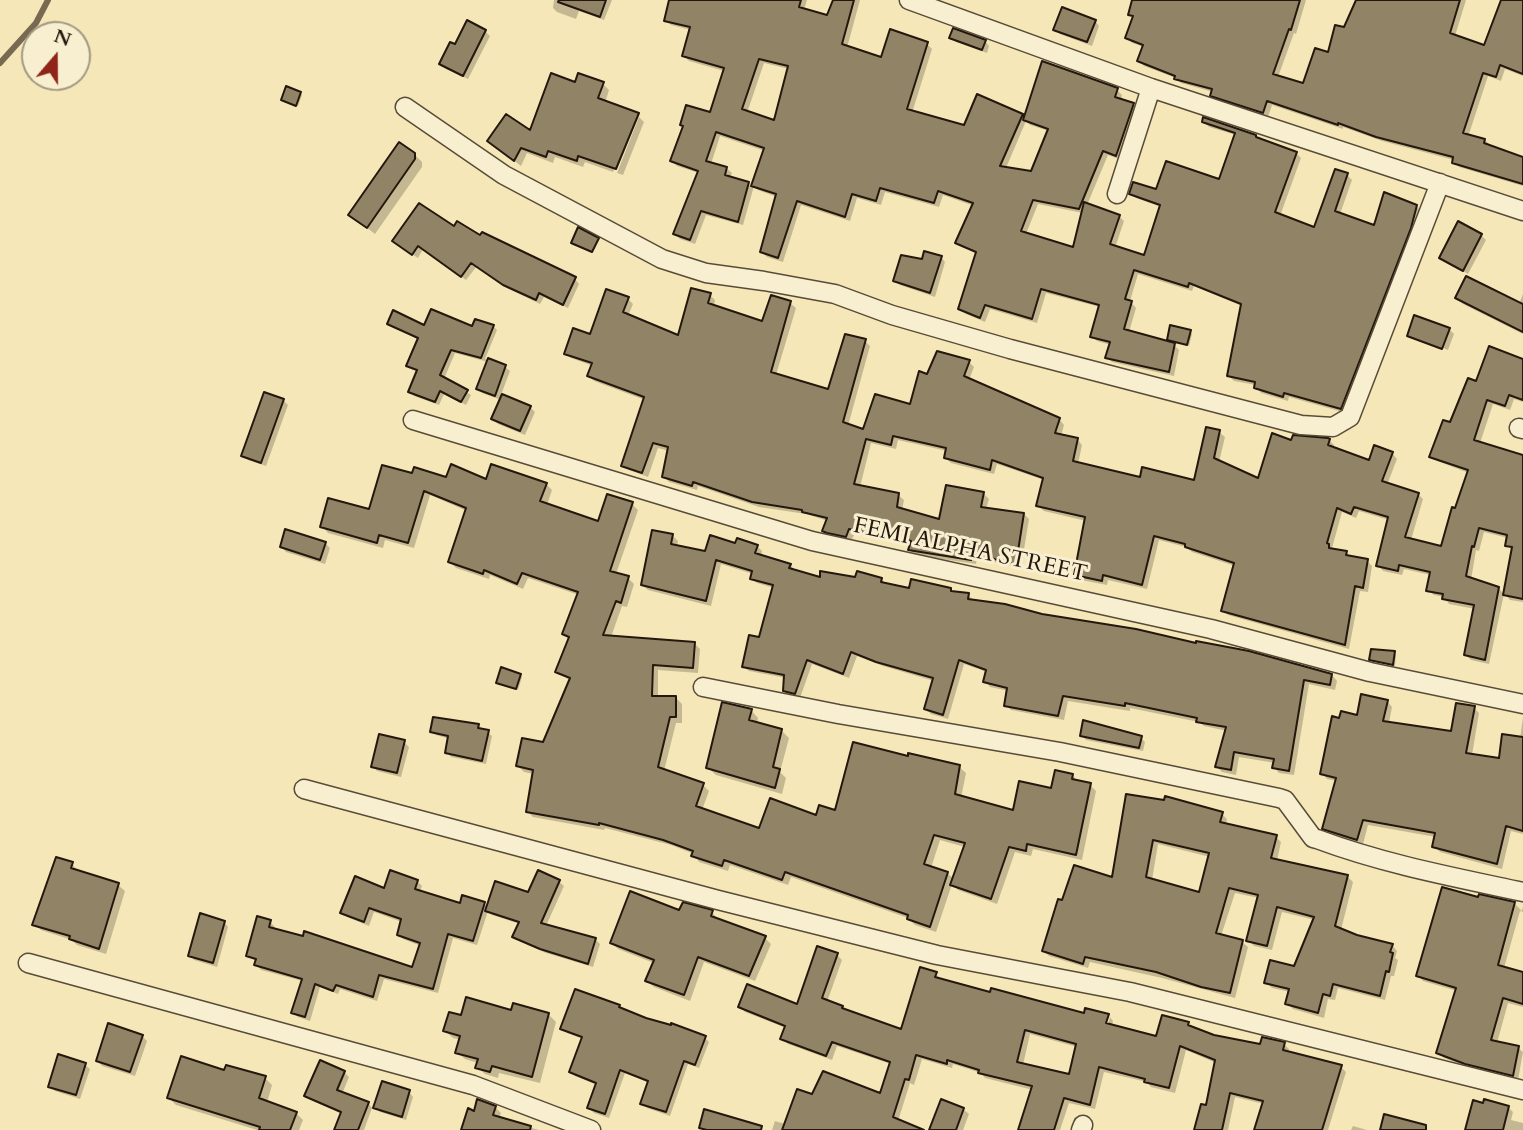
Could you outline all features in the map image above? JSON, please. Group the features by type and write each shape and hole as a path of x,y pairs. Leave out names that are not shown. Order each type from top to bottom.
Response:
{"street":[{"path":"909,0 1151,88 1523,211"},
{"path":"1117,194 1151,88"},
{"path":"405,107 504,175 662,259 706,273 835,294 1010,349 1311,426 1333,427 1350,417 1440,183"},
{"name":"FEMI ALPHA STREET","path":"413,420 812,541 1211,629 1370,672 1523,704"},
{"path":"704,687 838,714 1060,751 1279,798 1285,800 1313,838 1358,855 1523,892"},
{"path":"304,789 718,900 937,955 1130,992 1523,1090"},
{"path":"28,963 473,1086 592,1130"}],"building":[{"path":"606,0 600,17 558,2"},
{"path":"669,0 801,0 799,7 827,15 833,0 854,0 842,44 881,57 890,29 928,42 907,109 964,125 977,94 1023,114 1000,166 1031,171 1048,129 1023,120 1042,61 1118,88 1115,97 1134,103 1116,156 1103,151 1079,209 1033,200 1021,231 1073,247 1084,202 1120,215 1110,244 1144,255 1160,205 1129,194 1133,182 1156,189 1166,161 1219,179 1235,133 1202,122 1203,117 1297,152 1275,212 1314,227 1335,169 1348,173 1335,211 1374,225 1384,192 1417,205 1411,228 1341,409 1284,393 1283,397 1254,388 1255,382 1227,376 1241,304 1189,283 1188,287 1134,270 1125,299 1132,301 1124,329 1175,343 1169,372 1105,358 1110,342 1090,337 1099,305 1041,289 1032,319 985,305 980,318 958,309 976,252 955,243 973,203 938,191 934,203 880,188 876,201 852,194 845,217 797,201 778,258 760,252 776,194 751,186 764,148 716,132 706,161 727,167 725,175 749,182 738,222 701,211 690,240 673,234 698,171 670,161 683,126 680,125 686,105 710,112 724,68 682,56 690,27 664,21","holes":["759,59 788,66 774,120 742,109"]},
{"path":"1132,0 1300,0 1273,74 1303,83 1315,48 1328,52 1335,25 1344,27 1356,0 1460,0 1450,33 1484,45 1501,0 1523,0 1523,74 1500,65 1496,77 1483,73 1463,133 1485,139 1484,143 1523,157 1523,184 1452,163 1453,157 1376,137 1267,101 1263,113 1210,96 1212,89 1174,79 1175,76 1137,61 1143,45 1125,38 1133,16 1128,15"},
{"path":"1062,7 1096,20 1087,42 1053,30"},
{"path":"467,20 486,30 463,76 439,64 450,42 455,44"},
{"path":"953,28 986,40 982,50 949,38"},
{"path":"551,73 575,82 578,73 604,82 598,98 639,113 616,169 578,156 577,161 548,151 546,157 521,148 514,161 487,141 506,114 530,130"},
{"path":"286,86 301,92 296,106 281,100"},
{"path":"399,142 415,153 415,159 367,228 348,215"},
{"path":"419,203 454,226 457,221 480,235 482,232 576,277 563,305 539,293 536,300 503,285 471,263 461,277 418,246 412,255 392,241"},
{"path":"1458,221 1482,234 1463,271 1439,258"},
{"path":"578,227 599,238 592,252 571,243"},
{"path":"924,251 942,256 930,293 893,281 901,255 922,259"},
{"path":"1466,276 1523,304 1523,332 1455,298"},
{"path":"691,288 711,293 708,303 762,321 771,295 791,301 771,372 828,389 845,334 866,339 843,422 863,429 875,394 910,404 919,371 927,374 937,351 970,360 964,376 1060,418 1055,433 1078,438 1073,461 1140,477 1142,467 1194,480 1206,427 1220,430 1214,458 1258,478 1272,433 1291,440 1293,435 1328,438 1328,445 1369,460 1374,445 1393,452 1382,481 1419,493 1405,537 1441,546 1452,507 1455,508 1468,470 1429,457 1443,420 1450,422 1468,378 1476,381 1489,346 1523,359 1523,400 1509,395 1505,406 1487,400 1474,440 1523,455 1523,599 1503,595 1512,547 1505,546 1507,535 1479,528 1466,576 1499,587 1485,660 1464,655 1474,605 1442,599 1443,594 1426,591 1430,572 1399,565 1398,571 1376,566 1388,517 1354,507 1351,514 1337,508 1327,543 1329,548 1347,551 1346,555 1368,559 1363,588 1355,586 1345,645 1221,611 1234,563 1185,547 1185,544 1154,536 1142,585 1103,575 1102,581 1074,575 1085,517 1036,506 1043,478 992,460 990,470 944,458 946,448 893,436 891,445 866,439 854,484 899,493 897,507 939,519 946,485 984,492 981,507 1024,513 1016,564 972,554 971,560 908,550 911,541 875,531 874,534 849,529 846,537 827,533 822,531 827,518 802,510 752,502 693,482 692,486 662,477 668,447 653,443 642,473 621,466 644,397 587,376 592,363 564,354 573,328 590,334 606,289 629,297 623,312 678,335"},
{"path":"431,309 472,326 475,319 494,325 481,358 451,350 440,375 468,390 461,402 440,391 435,402 408,392 417,370 406,366 418,338 387,324 393,310 424,325"},
{"path":"1414,315 1450,328 1442,349 1407,336"},
{"path":"1170,325 1191,330 1187,345 1167,340"},
{"path":"488,358 506,365 495,396 476,389"},
{"path":"264,392 284,399 261,463 241,456"},
{"path":"502,394 531,406 520,431 491,419"},
{"path":"451,464 486,479 491,464 547,483 540,501 598,521 607,494 633,502 610,571 629,576 621,603 616,601 603,635 695,642 693,668 653,665 652,696 676,696 676,717 670,717 658,767 704,783 696,806 759,828 770,798 816,815 819,805 835,810 853,742 908,756 908,753 960,765 955,794 1013,810 1019,781 1051,788 1055,770 1073,774 1072,779 1091,783 1076,855 1027,844 1026,851 1009,847 991,899 950,885 965,843 934,835 924,864 948,872 930,927 907,919 908,915 785,872 782,880 724,860 722,866 691,856 693,851 663,840 599,823 526,812 533,770 516,766 522,738 543,742 570,678 555,672 569,637 562,634 578,592 522,573 517,584 484,570 483,574 448,562 466,508 424,491 408,543 379,535 377,543 320,527 328,498 369,509 382,465 412,473 414,467 446,477"},
{"path":"285,529 326,542 320,560 280,547"},
{"path":"652,530 673,534 671,544 705,551 710,535 735,543 737,538 758,545 755,553 791,564 789,568 820,577 820,571 855,577 857,571 882,578 881,582 909,588 911,579 951,588 951,591 969,593 968,599 1249,651 1332,674 1330,685 1304,680 1289,771 1272,768 1274,759 1234,752 1231,770 1215,767 1226,727 1196,722 1197,718 1125,703 1125,706 1063,696 1058,716 1004,706 1007,688 983,682 986,670 959,660 943,715 924,709 933,678 851,652 843,674 807,660 795,694 783,691 784,675 742,667 749,635 759,637 773,585 750,579 752,571 716,560 706,601 641,585"},
{"path":"1371,649 1395,651 1393,665 1369,660"},
{"path":"501,667 521,674 516,689 496,683"},
{"path":"1361,694 1388,700 1383,721 1451,731 1456,703 1475,706 1466,753 1499,758 1502,734 1523,737 1523,831 1506,826 1497,864 1432,847 1435,833 1363,820 1357,840 1322,829 1336,778 1320,774 1332,716 1339,718 1341,711 1357,715"},
{"path":"722,702 752,709 749,720 782,729 773,767 780,769 775,788 706,768"},
{"path":"433,717 479,724 478,728 489,730 482,761 445,753 448,736 430,732"},
{"path":"1083,720 1142,736 1139,748 1080,736"},
{"path":"379,734 405,740 397,773 371,767"},
{"path":"1126,794 1164,800 1165,796 1223,812 1220,822 1277,835 1271,858 1348,875 1335,926 1393,944 1389,972 1386,971 1380,996 1333,984 1330,996 1323,994 1318,1013 1285,1004 1289,989 1264,983 1270,960 1294,966 1314,917 1277,907 1267,946 1246,941 1258,895 1229,888 1216,933 1243,940 1230,993 1201,987 1156,972 1085,957 1083,964 1042,951 1058,899 1062,900 1074,865 1112,877","holes":["1153,840 1209,853 1199,892 1146,877"]},
{"path":"56,857 73,862 71,868 119,883 99,949 69,939 70,936 32,925"},
{"path":"390,870 418,880 415,889 460,903 462,895 485,902 473,941 448,934 433,989 379,975 373,997 336,985 333,991 315,984 305,1017 291,1013 302,979 254,965 256,959 246,956 257,916 271,920 269,927 303,936 304,931 412,967 420,943 397,935 401,919 369,908 364,922 340,913 355,876 384,888"},
{"path":"538,870 560,880 541,923 596,938 588,964 512,937 519,922 485,911 495,881 528,892"},
{"path":"1442,887 1478,897 1479,894 1515,902 1498,965 1523,972 1523,1004 1503,998 1491,1040 1519,1046 1513,1076 1465,1064 1436,1053 1456,988 1416,976"},
{"path":"630,891 679,910 683,902 713,910 711,916 766,936 749,976 698,957 684,995 645,981 654,960 610,943"},
{"path":"200,913 225,921 213,963 188,956"},
{"path":"817,946 838,953 822,998 901,1029 920,967 937,972 935,977 990,992 991,988 1084,1013 1085,1008 1109,1014 1106,1023 1156,1036 1162,1015 1189,1022 1188,1025 1214,1035 1260,1044 1262,1037 1285,1042 1283,1050 1342,1065 1322,1130 1254,1130 1263,1101 1230,1093 1222,1130 1194,1130 1201,1104 1206,1105 1215,1060 1180,1046 1169,1088 1099,1067 1090,1105 1064,1098 1054,1130 1018,1130 1032,1086 978,1073 979,1070 947,1060 947,1064 916,1055 909,1080 905,1079 893,1117 924,1130 782,1130 797,1089 812,1094 823,1071 880,1093 890,1062 832,1042 826,1056 780,1039 785,1026 738,1007 747,984 797,1004","holes":["1025,1030 1076,1044 1069,1074 1017,1062"]},
{"path":"575,989 620,1005 619,1007 646,1018 671,1023 706,1036 695,1065 684,1061 666,1112 640,1104 648,1081 620,1070 605,1114 587,1108 596,1083 569,1072 582,1037 560,1029"},
{"path":"466,997 511,1010 513,1003 549,1013 532,1077 492,1066 490,1072 475,1068 478,1059 455,1053 460,1036 443,1031 449,1012 461,1015"},
{"path":"108,1023 143,1035 130,1072 96,1061"},
{"path":"58,1054 86,1063 76,1095 48,1087"},
{"path":"181,1056 224,1070 226,1065 266,1076 259,1098 297,1112 290,1130 259,1130 260,1127 167,1098"},
{"path":"320,1060 345,1071 337,1090 369,1102 358,1130 334,1130 341,1112 304,1096"},
{"path":"382,1081 410,1090 402,1117 373,1108"},
{"path":"477,1099 496,1106 493,1115 531,1126 530,1130 461,1130 468,1108 474,1111"},
{"path":"941,1099 964,1108 956,1130 929,1130"},
{"path":"1484,1099 1509,1106 1503,1130 1465,1130 1473,1100 1483,1103"},
{"path":"704,1109 762,1126 761,1130 699,1128"},
{"path":"1384,1114 1426,1125 1426,1130 1380,1130"}],"waterway":[{"path":"0,63 36,23 48,0"}]}
